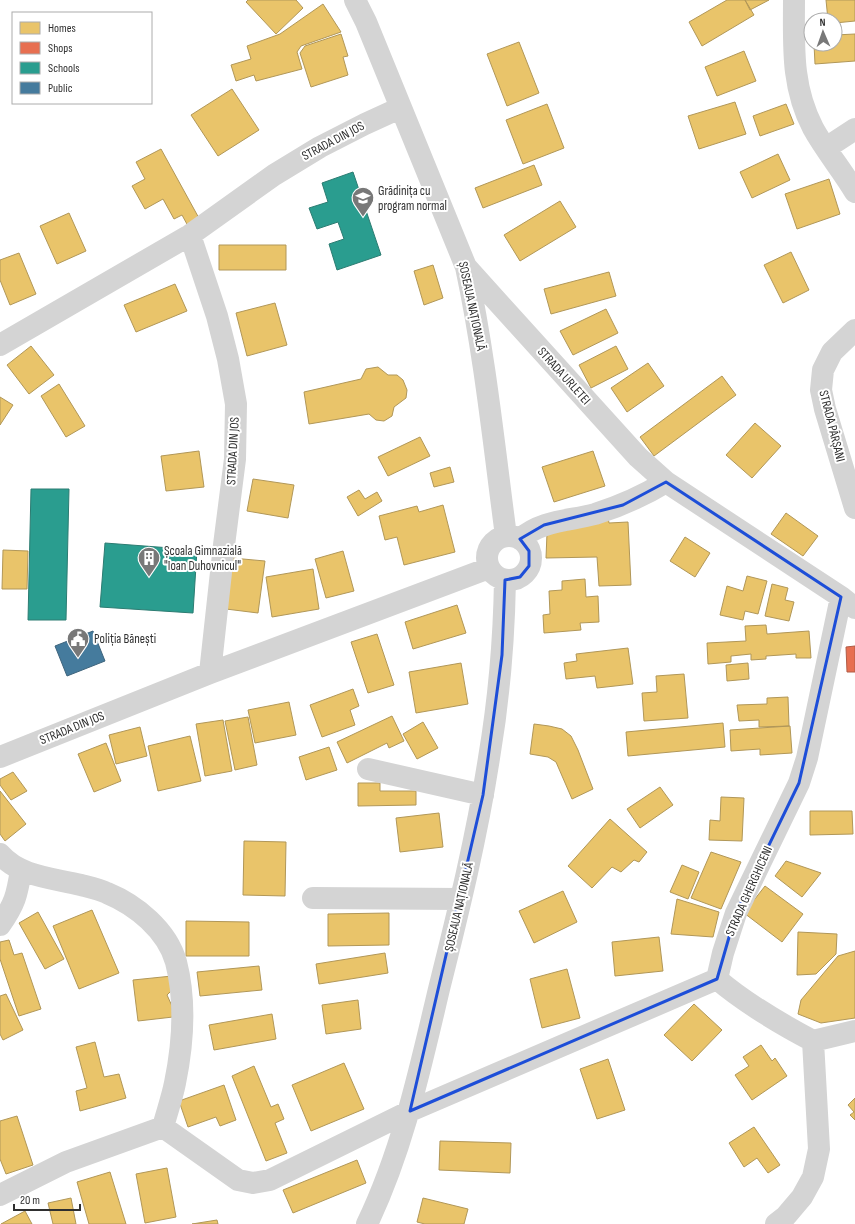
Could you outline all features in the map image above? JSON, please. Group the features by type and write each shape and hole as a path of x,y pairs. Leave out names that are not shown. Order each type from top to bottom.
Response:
{"street":[{"name":"ȘOSEAUA NAȚIONALĂ","path":"355,0 366,22 466,267 513,538"},
{"path":"794,0 794,60 798,87 804,107 814,129 855,192"},
{"name":"STRADA DIN JOS","path":"0,344 190,234 274,175 333,141 400,108"},
{"path":"826,148 855,129"},
{"name":"STRADA DIN JOS","path":"190,234 217,316 228,359 236,404 235,459 210,673"},
{"name":"STRADA URLETEI","path":"466,267 638,457 666,482 848,603"},
{"name":"STRADA PÂRȘANI","path":"855,330 832,352 823,370 821,390 855,508"},
{"path":"513,538 544,525 594,514 623,505 641,497 666,482"},
{"name":"ȘOSEAUA NAȚIONALĂ","path":"367,1224 391,1169 410,1111 461,899 483,795 497,707 502,655 497,574 487,561 489,548 499,538 513,538 526,544 530,551 531,558 530,566 526,572 520,577 513,579 497,574"},
{"name":"STRADA DIN JOS","path":"0,757 210,673 497,574"},
{"name":"STRADA GHERGHICENI","path":"717,979 723,953 736,913 799,783 848,603"},
{"path":"368,769 483,795"},
{"path":"0,854 21,870 107,893 131,905 148,919 168,944 175,961 180,988 182,1033 175,1083 163,1127"},
{"path":"0,925 11,909 17,894 21,870"},
{"path":"313,898 461,899"},
{"path":"163,1127 238,1180 253,1182 270,1180 410,1111 717,979 735,995 785,1026 813,1041 855,1031"},
{"path":"776,1224 785,1217 802,1197 813,1177 819,1149 813,1041"},
{"path":"0,1195 66,1162 163,1127"}],"highlighted area":[{"path":"666,482 841,597 799,783 736,913 717,979 410,1111 483,795 502,655 505,580 520,577 529,566 529,551 520,539 544,525 623,505"}],"building: Homes":[{"path":"248,0 296,0 303,8 276,34 246,2"},
{"path":"727,0 745,0 754,15 702,46 689,22"},
{"path":"745,0 769,0 750,10"},
{"path":"826,0 855,0 855,21 843,22 843,12 827,12"},
{"path":"323,4 341,32 301,46 297,52 302,69 256,81 254,75 236,81 231,65 251,59 247,46 280,34"},
{"path":"341,34 348,56 343,57 348,75 311,87 300,53 305,46"},
{"path":"855,34 855,61 815,64 814,52 843,52 843,35"},
{"path":"519,42 539,93 507,106 487,54"},
{"path":"744,51 756,81 717,96 705,67"},
{"path":"232,89 259,130 218,156 191,115"},
{"path":"735,102 746,134 699,149 688,116"},
{"path":"547,104 564,148 523,164 506,120"},
{"path":"786,104 794,124 760,136 753,116"},
{"path":"161,149 200,220 188,226 182,215 174,219 163,199 145,209 132,186 145,179 136,162"},
{"path":"778,154 790,180 752,198 740,172"},
{"path":"534,165 542,185 483,208 475,188"},
{"path":"829,179 840,214 797,229 785,194"},
{"path":"560,201 576,227 520,261 504,235"},
{"path":"69,213 86,251 57,264 40,226"},
{"path":"219,245 286,245 286,270 219,270"},
{"path":"791,252 809,290 783,303 764,265"},
{"path":"19,253 36,294 10,305 0,280 0,260"},
{"path":"433,265 443,298 424,305 414,271"},
{"path":"609,272 616,296 551,314 544,289"},
{"path":"175,284 187,311 136,332 124,305"},
{"path":"275,303 287,345 247,356 236,313"},
{"path":"606,309 618,333 573,355 560,331"},
{"path":"31,346 54,375 29,394 7,365"},
{"path":"616,346 628,369 591,388 579,365"},
{"path":"648,363 664,386 627,412 611,388"},
{"path":"378,367 388,375 397,375 403,380 407,390 406,398 394,407 392,416 384,421 376,420 369,414 309,424 304,392 361,379 366,369"},
{"path":"722,376 736,395 654,456 640,437"},
{"path":"59,384 85,426 66,437 41,396"},
{"path":"0,397 13,405 0,425"},
{"path":"755,423 781,446 752,478 726,455"},
{"path":"420,437 430,456 388,476 378,457"},
{"path":"199,451 204,487 166,491 161,456"},
{"path":"593,451 605,486 554,502 542,467"},
{"path":"450,467 454,482 434,487 430,473"},
{"path":"253,479 294,485 288,518 247,511"},
{"path":"359,490 365,499 377,492 382,501 358,516 347,497"},
{"path":"443,505 455,552 404,565 397,537 385,540 379,516 417,506 419,512"},
{"path":"786,513 818,536 803,556 771,534"},
{"path":"608,517 609,523 628,522 631,585 599,586 597,557 546,558 547,533"},
{"path":"685,537 710,553 695,577 670,561"},
{"path":"3,550 28,551 27,589 2,589"},
{"path":"343,551 354,591 326,598 315,559"},
{"path":"232,558 265,561 258,613 226,609"},
{"path":"313,569 319,609 272,617 266,577"},
{"path":"747,576 767,581 758,614 745,611 743,620 720,615 727,586 743,591"},
{"path":"585,579 586,597 598,596 599,622 580,623 581,630 544,633 543,615 550,614 549,591 562,590 562,581"},
{"path":"772,584 788,588 785,600 794,602 789,621 765,616"},
{"path":"457,605 466,633 413,649 405,622"},
{"path":"766,625 767,634 809,631 811,658 796,658 796,654 766,656 766,659 751,660 751,654 731,656 731,662 708,664 707,643 746,641 745,626"},
{"path":"377,634 394,685 368,693 351,642"},
{"path":"628,648 633,684 597,688 595,676 566,679 564,663 577,661 576,654"},
{"path":"461,663 468,704 416,713 409,672"},
{"path":"748,663 749,679 727,681 726,665"},
{"path":"684,674 688,718 644,721 642,693 657,692 656,676"},
{"path":"353,689 359,706 350,710 355,725 322,737 310,705"},
{"path":"788,697 789,726 759,727 759,720 739,721 737,705 767,704 767,698"},
{"path":"289,702 296,735 255,743 248,710"},
{"path":"392,716 404,741 389,748 387,743 347,763 337,742"},
{"path":"248,717 257,765 235,770 225,721"},
{"path":"223,720 232,771 205,776 196,724"},
{"path":"423,722 438,748 417,759 403,734"},
{"path":"723,723 725,747 628,756 626,732"},
{"path":"534,724 562,729 571,736 593,789 572,799 556,762 548,757 530,754"},
{"path":"790,726 792,753 760,755 760,749 731,751 730,730"},
{"path":"140,727 147,756 116,764 109,735"},
{"path":"190,736 201,781 158,791 148,746"},
{"path":"106,743 121,781 94,792 78,754"},
{"path":"329,747 337,770 306,780 299,757"},
{"path":"13,772 27,791 11,800 0,785 0,779"},
{"path":"358,783 380,783 380,791 416,791 416,805 358,806"},
{"path":"660,787 673,805 640,828 627,809"},
{"path":"0,791 26,824 5,841 0,834"},
{"path":"721,797 744,798 742,841 709,840 710,820 720,821"},
{"path":"810,811 852,811 853,834 810,835"},
{"path":"439,813 443,847 400,852 396,818"},
{"path":"610,819 647,852 639,862 634,860 621,872 612,867 592,888 568,866"},
{"path":"244,841 286,842 285,896 243,895"},
{"path":"711,852 741,862 721,909 691,898"},
{"path":"786,861 821,873 802,897 775,876"},
{"path":"682,865 699,872 688,899 670,892"},
{"path":"765,886 803,914 782,942 744,913"},
{"path":"563,891 577,922 534,943 519,911"},
{"path":"677,899 719,912 713,937 671,934"},
{"path":"92,910 119,973 79,989 53,926"},
{"path":"38,912 64,959 45,969 19,923"},
{"path":"389,913 389,945 328,946 328,914"},
{"path":"186,921 249,922 249,956 186,956"},
{"path":"798,932 837,934 836,954 816,974 797,975"},
{"path":"659,937 663,971 615,976 612,942"},
{"path":"9,940 14,955 22,953 41,1009 19,1016 0,959 0,942"},
{"path":"855,951 855,1018 821,1023 798,1014 801,1000 838,956"},
{"path":"385,953 388,973 319,984 316,964"},
{"path":"259,966 262,990 200,996 197,972"},
{"path":"567,969 580,1018 542,1028 530,979"},
{"path":"172,976 173,989 167,995 172,1006 173,1017 138,1021 133,980"},
{"path":"6,994 23,1030 3,1040 0,1034 0,996"},
{"path":"358,1000 361,1029 326,1034 322,1005"},
{"path":"694,1004 722,1030 692,1061 664,1035"},
{"path":"272,1014 276,1039 214,1050 209,1025"},
{"path":"95,1042 104,1077 119,1074 126,1098 80,1111 76,1091 87,1088 76,1047"},
{"path":"761,1045 772,1061 775,1058 787,1076 752,1100 735,1075 749,1066 743,1057"},
{"path":"608,1059 625,1110 597,1119 580,1069"},
{"path":"344,1063 364,1109 311,1131 292,1085"},
{"path":"254,1066 271,1107 278,1104 284,1119 275,1123 287,1153 266,1161 232,1076"},
{"path":"224,1085 236,1120 220,1126 216,1117 188,1127 179,1101"},
{"path":"855,1098 855,1120 850,1115 854,1112 848,1105"},
{"path":"17,1116 33,1165 6,1174 0,1159 0,1121"},
{"path":"754,1127 780,1165 768,1173 757,1158 744,1167 729,1143"},
{"path":"440,1141 511,1143 510,1173 439,1170"},
{"path":"357,1160 366,1183 293,1213 283,1190"},
{"path":"167,1168 176,1217 145,1223 136,1174"},
{"path":"110,1172 126,1224 89,1224 77,1182"},
{"path":"71,1198 76,1224 53,1224 48,1203"},
{"path":"423,1198 468,1209 464,1224 425,1224 417,1222"},
{"path":"25,1211 32,1224 1,1224"},
{"path":"217,1220 218,1224 192,1224"}],"building: Shops":[{"path":"855,646 855,672 847,672 846,647"}],"building: Schools":[{"path":"353,172 381,255 337,270 329,244 344,239 338,222 317,229 309,208 328,202 322,183"},
{"path":"31,489 69,489 66,620 28,620"},
{"name":"Școala Gimnazială \"Ioan Duhovnicul\"","path":"105,543 197,550 193,613 100,607"}],"building: Public":[{"path":"93,631 105,661 67,676 55,646"}],"place":[{"name":"Grădinița cu program normal","path":"363,218"},
{"name":"Școala Gimnazială \"Ioan Duhovnicul\"","path":"149,578"},
{"name":"Poliția Bănești","path":"78,658"}]}
